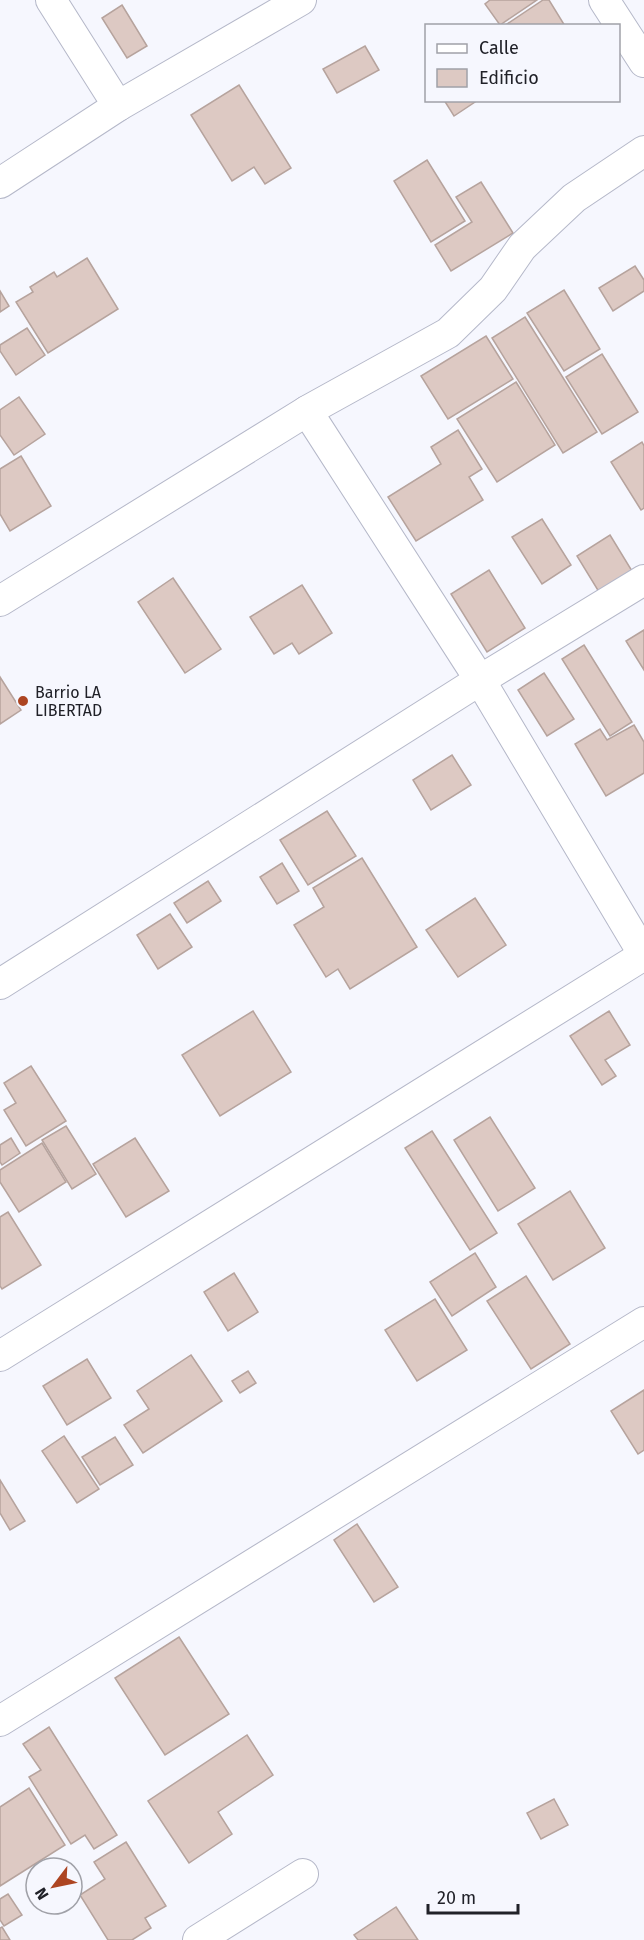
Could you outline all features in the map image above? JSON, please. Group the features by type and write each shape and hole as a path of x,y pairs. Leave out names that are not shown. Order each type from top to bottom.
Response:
{"street":[{"path":"51,0 118,106"},
{"path":"0,183 118,106 302,0"},
{"path":"604,0 619,24"},
{"path":"620,25 644,62"},
{"path":"0,601 308,411 448,333 493,289 522,248 574,198 644,151"},
{"path":"0,1356 644,955 480,680 308,411"},
{"path":"0,984 480,680 644,580"},
{"path":"1,1717 644,1322"},
{"path":"202,1939 303,1874"}],"building":[{"path":"490,0 537,0 501,24 485,4"},
{"path":"543,0 549,0 564,24 507,24"},
{"path":"122,5 147,46 127,58 102,18"},
{"path":"365,46 379,70 337,93 323,69"},
{"path":"239,85 291,168 265,184 254,167 232,181 191,115"},
{"path":"445,102 475,102 454,116"},
{"path":"427,160 465,221 431,242 394,181"},
{"path":"481,182 513,233 451,271 435,245 472,222 456,197"},
{"path":"87,258 118,309 48,353 16,302 33,292 30,287 54,272 57,277"},
{"path":"635,266 644,280 644,291 613,311 599,288"},
{"path":"564,290 600,349 564,371 527,313"},
{"path":"0,291 9,306 0,312"},
{"path":"525,317 597,432 563,453 492,338"},
{"path":"27,328 45,355 16,375 0,351 0,345"},
{"path":"486,336 513,379 448,419 421,376"},
{"path":"602,354 638,412 602,434 566,377"},
{"path":"516,382 555,445 497,482 457,419"},
{"path":"19,397 45,434 14,455 0,435 0,410"},
{"path":"458,430 482,469 469,477 483,500 416,541 388,497 441,464 431,447"},
{"path":"642,442 644,446 644,508 641,510 611,462"},
{"path":"21,456 51,506 10,531 0,514 0,469"},
{"path":"542,519 571,565 542,584 512,537"},
{"path":"610,535 632,571 599,592 577,556"},
{"path":"489,570 525,628 487,652 451,594"},
{"path":"173,578 221,649 185,673 138,602"},
{"path":"302,585 332,633 299,654 292,643 274,654 250,617"},
{"path":"644,630 644,670 626,641"},
{"path":"584,645 632,722 610,736 562,659"},
{"path":"544,673 574,719 547,736 518,690"},
{"path":"0,677 21,710 0,724"},
{"path":"634,725 644,742 644,773 606,796 575,744 600,729 607,740"},
{"path":"452,755 471,785 431,810 413,780"},
{"path":"327,811 356,856 308,885 280,840"},
{"path":"362,858 417,947 350,989 338,969 326,977 294,925 324,907 313,888"},
{"path":"282,863 299,891 277,904 260,877"},
{"path":"208,881 221,901 187,923 174,903"},
{"path":"475,898 506,945 458,977 426,930"},
{"path":"170,914 192,947 158,969 137,935"},
{"path":"253,1011 291,1072 220,1116 182,1055"},
{"path":"609,1011 630,1045 605,1060 616,1076 602,1085 570,1036"},
{"path":"31,1066 66,1121 26,1146 4,1110 16,1103 4,1083"},
{"path":"490,1117 535,1188 498,1211 454,1140"},
{"path":"66,1126 96,1174 72,1189 42,1140"},
{"path":"432,1131 497,1233 470,1250 405,1148"},
{"path":"11,1138 20,1153 2,1165 0,1145"},
{"path":"135,1138 169,1191 126,1217 93,1164"},
{"path":"42,1143 66,1182 19,1212 0,1182 0,1170"},
{"path":"570,1191 605,1248 553,1280 518,1224"},
{"path":"8,1212 41,1265 2,1289 0,1286 0,1217"},
{"path":"475,1253 496,1287 452,1316 430,1282"},
{"path":"234,1273 258,1312 228,1331 204,1292"},
{"path":"526,1276 570,1344 531,1369 487,1301"},
{"path":"435,1299 467,1350 417,1381 385,1330"},
{"path":"191,1355 222,1401 143,1453 124,1425 149,1409 137,1391"},
{"path":"87,1359 111,1398 67,1425 43,1386"},
{"path":"248,1371 256,1383 240,1393 232,1381"},
{"path":"644,1390 644,1450 638,1454 611,1411"},
{"path":"64,1436 99,1489 77,1503 42,1451"},
{"path":"115,1437 133,1465 100,1485 82,1457"},
{"path":"0,1480 25,1521 10,1530 0,1513"},
{"path":"357,1524 398,1587 374,1602 334,1540"},
{"path":"179,1637 229,1714 165,1755 115,1678"},
{"path":"49,1727 117,1835 94,1849 85,1835 71,1844 29,1777 41,1770 23,1744"},
{"path":"247,1735 273,1775 218,1812 232,1834 189,1863 148,1801"},
{"path":"29,1788 65,1845 48,1856 24,1856 24,1871 0,1886 0,1807"},
{"path":"554,1799 568,1825 541,1839 527,1813"},
{"path":"126,1842 166,1906 145,1918 151,1928 132,1940 108,1940 84,1901 84,1892 105,1879 94,1862"},
{"path":"8,1894 22,1915 4,1926 0,1920 0,1899"},
{"path":"396,1907 418,1940 358,1940 354,1935"},
{"path":"2,1927 10,1940 0,1940 0,1928"}],"place":[{"name":"Barrio LA LIBERTAD","path":"23,701"}]}
